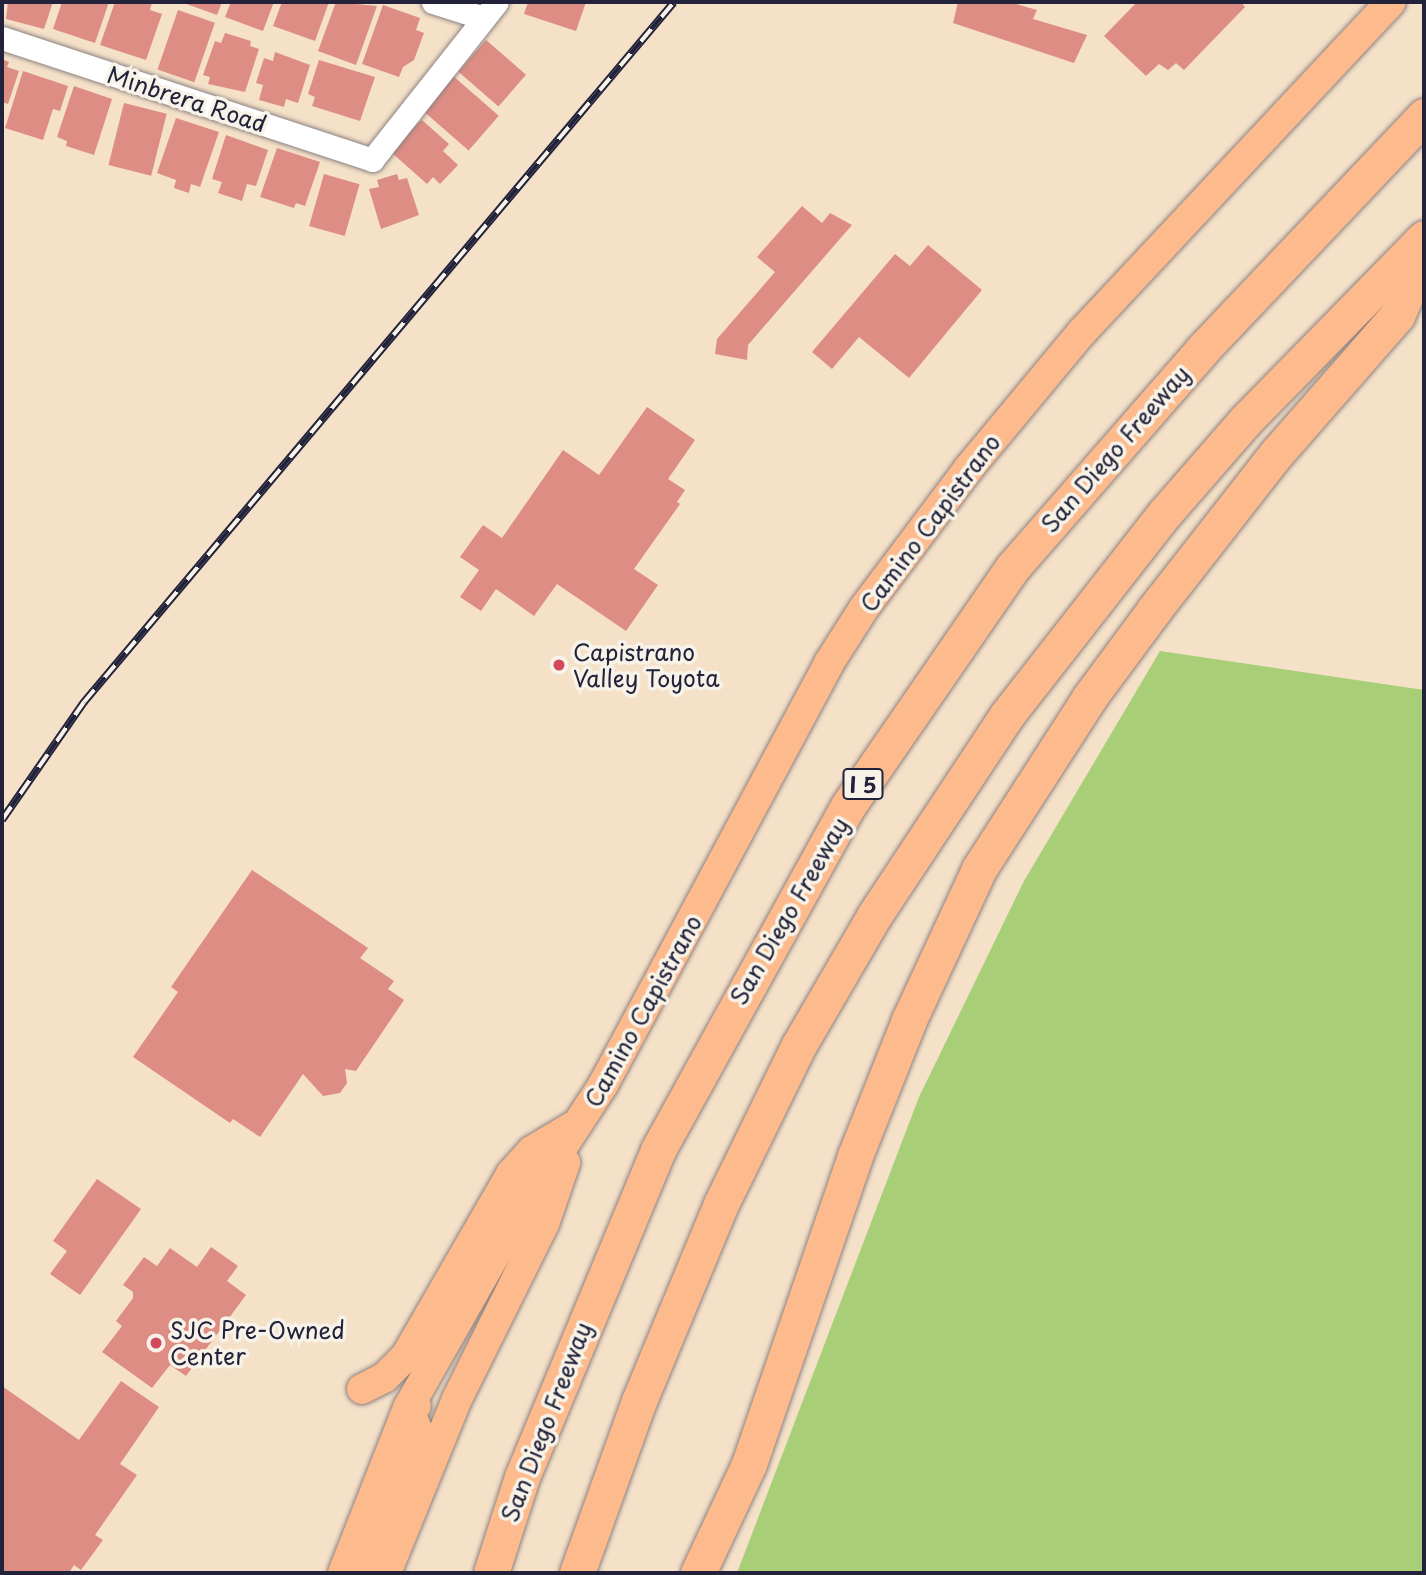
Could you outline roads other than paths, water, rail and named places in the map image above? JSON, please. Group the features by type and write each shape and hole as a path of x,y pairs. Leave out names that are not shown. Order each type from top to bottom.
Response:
{"highway":[{"name":"San Diego Freeway","path":"491,1573 533,1451 658,1150 848,806 1013,567 1202,350 1424,116"},
{"path":"577,1573 639,1401 721,1204 799,1045 874,916 1007,715 1165,513 1245,421 1424,238"},
{"path":"698,1573 749,1464 856,1156 909,1020 979,869 1089,698 1154,610 1276,454 1397,316 1424,253"}],"main road":[{"name":"Camino Capistrano","path":"343,1573 408,1408 516,1218 578,1123 668,969 829,663 919,531 1082,332 1391,2"},
{"name":"Camino Capistrano","path":"386,1573 457,1399 521,1275 557,1186 578,1123"},
{"path":"362,1389 384,1378 406,1356 511,1174 532,1151 578,1123"},
{"path":"367,1573 417,1442 416,1421 408,1408 424,1405 444,1390 459,1370 557,1186"}],"street":[{"path":"433,2 490,10"},
{"name":"Minbrera Road","path":"2,38 372,160 490,10"}],"railway":[{"path":"2,820 84,702 674,2"}],"place":[{"name":"Capistrano Valley Toyota","path":"559,665"},
{"name":"SJC Pre-Owned Center","path":"156,1343"}]}
